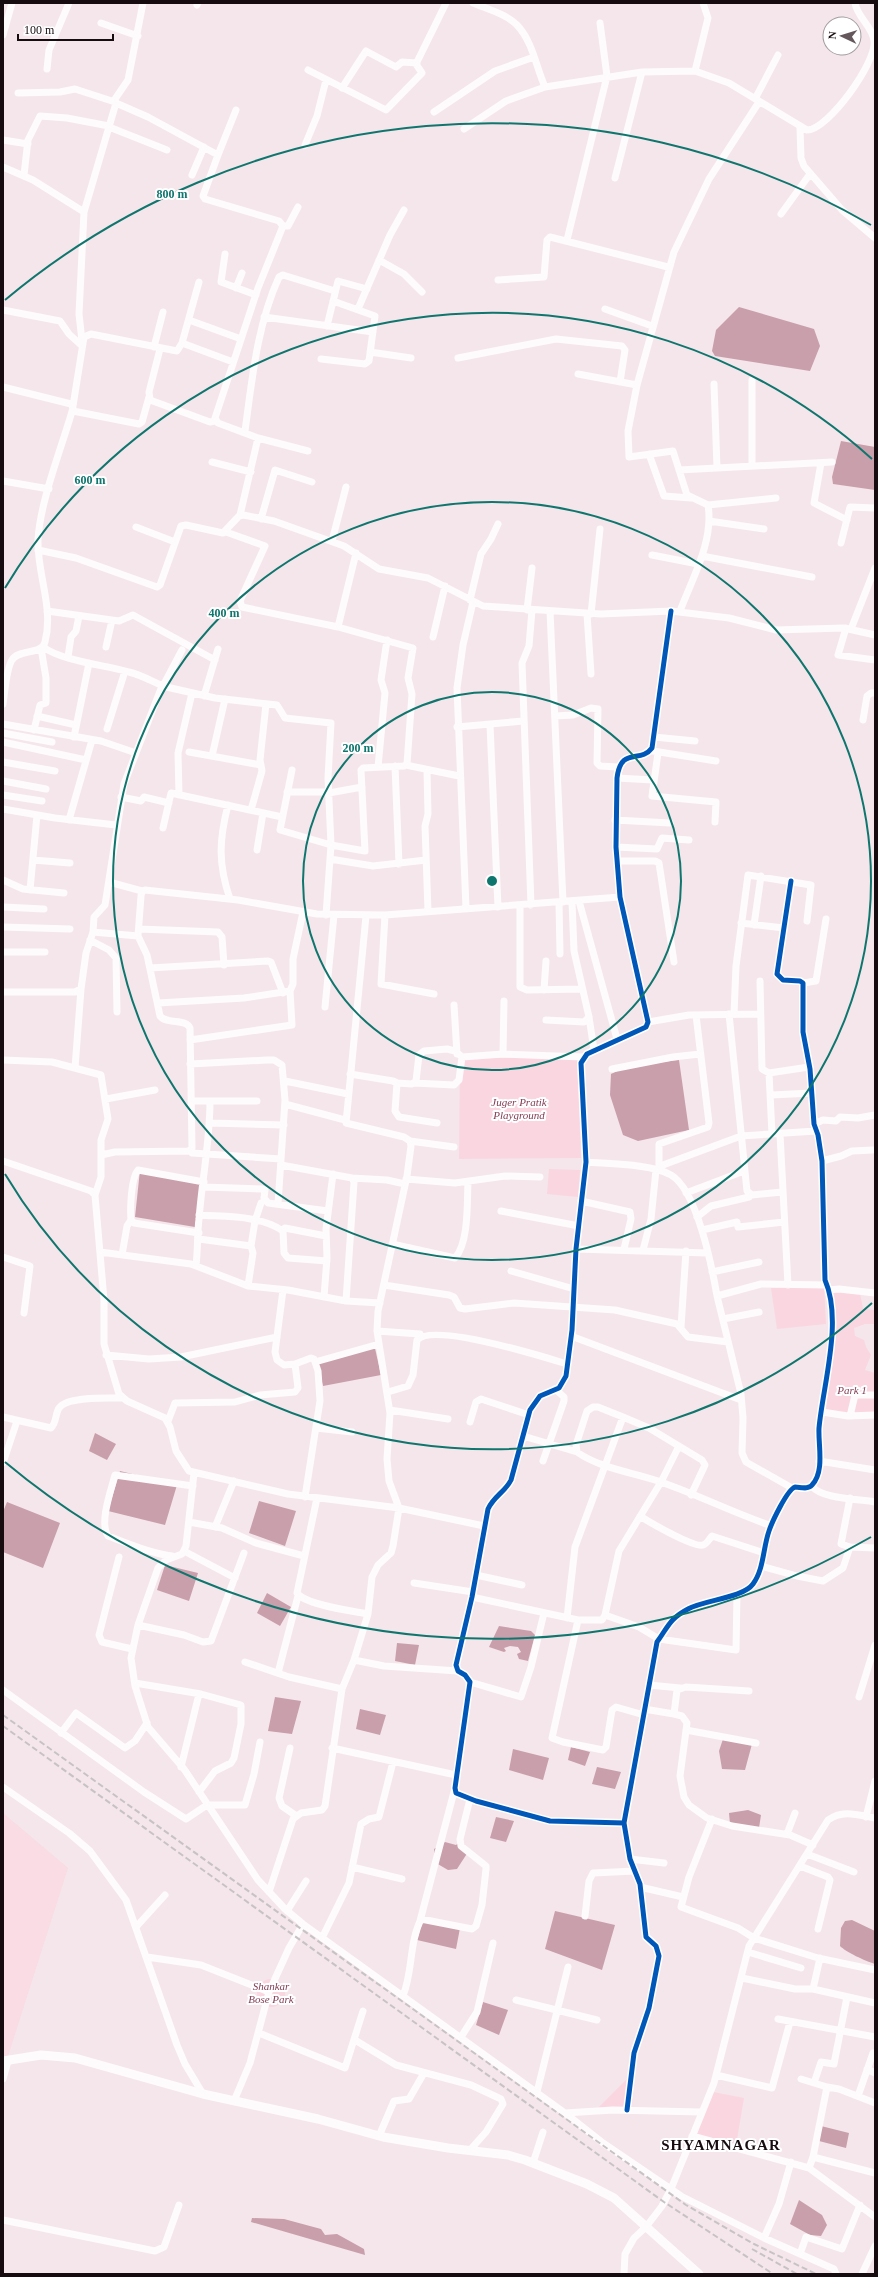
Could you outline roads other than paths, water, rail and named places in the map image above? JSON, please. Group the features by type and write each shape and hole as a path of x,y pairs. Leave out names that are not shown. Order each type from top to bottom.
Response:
{"main road":[{"path":"6,2061 42,2055 75,2058 203,2094 318,2119 379,2136 417,2144 508,2155 587,2184 614,2198 695,2273"}],"street":[{"path":"3,35 12,3"},
{"path":"47,69 49,50 69,3"},
{"path":"82,343 79,314 84,212 116,102 115,99 128,80 138,36 143,3"},
{"path":"308,70 386,110 422,73 416,66 417,63 446,3"},
{"path":"473,3 496,12 518,26 534,57 545,87"},
{"path":"695,71 708,18 703,3"},
{"path":"464,129 506,100 545,87 607,76 642,72 695,71 729,83 800,128 807,130 815,129 830,115 852,89 872,54 874,39 857,11 855,3"},
{"path":"101,23 138,36"},
{"path":"567,240 607,76 600,23"},
{"path":"342,88 366,51 396,67 402,62 417,63"},
{"path":"691,498 685,491 673,451 632,458 627,454 628,431 637,385 668,267 682,232 709,179 757,100 778,55"},
{"path":"434,112 495,71 534,57"},
{"path":"615,178 642,72"},
{"path":"305,145 317,116 326,80"},
{"path":"18,93 60,92 75,89 116,102 218,155"},
{"path":"236,110 218,155 204,198 279,221 283,226"},
{"path":"24,175 28,144 40,116 67,118 109,127 167,150"},
{"path":"800,128 802,162 810,174 842,210 875,238"},
{"path":"3,140 28,144"},
{"path":"192,175 204,147"},
{"path":"3,167 24,175 84,212"},
{"path":"781,214 810,174"},
{"path":"283,226 288,226 298,207"},
{"path":"358,310 379,260 404,210"},
{"path":"215,421 256,295 283,226"},
{"path":"498,280 544,277 548,238 552,237 668,267"},
{"path":"225,254 220,280 223,284 256,295"},
{"path":"379,260 404,274 422,292"},
{"path":"236,288 242,273"},
{"path":"245,432 252,377 264,318 270,297 281,275 335,290"},
{"path":"326,326 337,282 340,280 367,289"},
{"path":"34,730 40,704 46,703 46,678 42,647 47,611 38,550 38,538 49,489 73,408 84,337 91,334 176,352 182,344 199,282"},
{"path":"321,359 365,364 369,361 375,316 332,301"},
{"path":"605,309 652,326"},
{"path":"3,310 60,320 69,334 82,343"},
{"path":"3,387 58,400 73,408 139,424 142,422 149,397 163,312"},
{"path":"264,318 373,332"},
{"path":"189,320 241,339"},
{"path":"458,358 556,339 622,346 625,350 620,382"},
{"path":"182,344 233,362"},
{"path":"370,352 411,358"},
{"path":"578,374 637,385"},
{"path":"752,380 752,466"},
{"path":"714,384 717,468"},
{"path":"149,397 152,402 161,406 210,422 215,421 258,438 308,451"},
{"path":"226,532 240,515 258,438"},
{"path":"649,454 662,494 666,497 691,498 708,505 776,498"},
{"path":"212,462 251,472"},
{"path":"679,470 832,462"},
{"path":"821,463 814,503 847,520"},
{"path":"261,519 275,470 312,482"},
{"path":"3,481 49,489"},
{"path":"332,541 346,487"},
{"path":"680,611 702,556 708,521 708,505"},
{"path":"841,543 850,507 875,508"},
{"path":"240,515 274,520 332,541 356,553 384,571 423,576 472,601 492,608 589,614 680,611 729,618 776,630 848,629 875,635"},
{"path":"708,521 764,529"},
{"path":"466,908 457,727 459,667 481,554 491,539 498,524"},
{"path":"38,550 76,558 155,587 160,585 179,529 183,525 220,533 226,532 265,546 240,601 242,607 338,627 413,648 408,678 412,694 406,765"},
{"path":"136,527 175,542"},
{"path":"591,674 589,614 600,529"},
{"path":"338,627 356,553"},
{"path":"652,555 698,564"},
{"path":"702,556 812,577"},
{"path":"531,905 523,721 522,660 529,646 532,568"},
{"path":"875,568 838,655 875,660"},
{"path":"433,637 445,586"},
{"path":"47,611 121,621 128,615 132,615 215,660"},
{"path":"550,611 561,902 560,954"},
{"path":"671,611 654,737 652,794 653,796 716,802 715,822"},
{"path":"68,657 71,637 76,631 79,616"},
{"path":"106,647 112,620"},
{"path":"378,767 385,693 381,680 387,640"},
{"path":"3,704 4,690 13,658 42,647 68,657 125,670 164,686 204,696 278,706 285,718 331,722 329,793 331,845 326,915"},
{"path":"204,696 218,649"},
{"path":"76,1068 81,989 86,953 93,932 94,918 105,905 121,798 136,753 161,688 164,686 182,650"},
{"path":"74,737 89,662"},
{"path":"107,729 125,670"},
{"path":"179,795 178,752 192,693"},
{"path":"863,720 867,696 871,693 875,694"},
{"path":"212,756 225,699"},
{"path":"251,810 261,774 266,704"},
{"path":"555,716 573,714 592,708 598,709 597,763 600,766 618,767"},
{"path":"37,716 76,725"},
{"path":"457,727 523,721"},
{"path":"3,724 92,740 136,753"},
{"path":"490,725 498,907"},
{"path":"3,733 52,742"},
{"path":"654,737 695,741"},
{"path":"69,820 92,740"},
{"path":"3,742 86,760"},
{"path":"189,752 261,765"},
{"path":"459,1056 503,1054 583,1057 617,1039 646,1027 648,1022 620,897 615,820 616,778 618,767 623,760 654,752 716,761"},
{"path":"3,762 55,771"},
{"path":"292,770 280,828 282,831 331,845 364,851 361,769 406,765 459,776"},
{"path":"395,766 399,864"},
{"path":"427,770 428,814 424,826 428,912"},
{"path":"616,778 653,780"},
{"path":"3,781 46,789"},
{"path":"287,792 329,793 362,788"},
{"path":"164,828 171,793 209,803 228,805 282,817"},
{"path":"3,795 42,801"},
{"path":"121,798 141,801 144,797 169,803"},
{"path":"228,805 221,832 220,850 224,880 230,899"},
{"path":"3,809 69,820 116,825"},
{"path":"257,850 263,813"},
{"path":"30,890 37,815"},
{"path":"615,820 670,823"},
{"path":"616,847 657,850 662,838 689,840"},
{"path":"330,859 374,866 426,860"},
{"path":"33,860 70,863"},
{"path":"617,861 655,861 659,863 674,962"},
{"path":"782,1192 749,1194 747,1191 744,1171 732,1014 736,966 747,876 750,874 811,885 807,921"},
{"path":"754,925 761,876"},
{"path":"3,880 23,889 64,893"},
{"path":"791,881 777,974 782,980 800,981 803,983 816,981 826,919"},
{"path":"109,882 142,891 157,891 230,899 326,915 385,916 466,908 531,905 620,897"},
{"path":"101,1155 115,1152 189,1151 192,1144 189,1025 163,1020 160,1016 147,954 138,932 142,891"},
{"path":"575,901 574,951 589,1017 594,1050"},
{"path":"575,901 617,1039"},
{"path":"520,905 520,987 526,990 582,989"},
{"path":"3,906 44,909"},
{"path":"158,1003 286,992 293,984 294,953 298,943 303,912"},
{"path":"325,1007 334,915"},
{"path":"345,1120 366,916"},
{"path":"385,916 381,984 434,994"},
{"path":"741,923 784,928"},
{"path":"3,927 70,929"},
{"path":"93,932 218,932 222,937 224,965"},
{"path":"90,940 109,950 116,958 116,1012"},
{"path":"3,952 45,952"},
{"path":"544,990 546,961"},
{"path":"150,968 272,962 286,992 292,1025 190,1040"},
{"path":"760,981 762,1070 769,1073 809,1067"},
{"path":"586,1162 657,1169 673,1176 686,1193 702,1230 742,1400 743,1418 741,1448 744,1459 792,1488 808,1488 812,1486 816,1477 819,1461 819,1428 828,1378 831,1332 828,1287 825,1280 822,1161 815,1127 809,1067 803,1032 803,983"},
{"path":"3,992 75,992 81,989"},
{"path":"503,1054 504,1001"},
{"path":"350,1074 381,1078 397,1083 454,1085 459,1080 459,1056 454,1005"},
{"path":"648,1022 675,1016 760,1014"},
{"path":"643,1250 653,1207 658,1147 662,1141 708,1127 709,1122 696,1015"},
{"path":"546,1020 584,1022 589,1017"},
{"path":"414,1084 417,1078 420,1052 447,1049 455,1051 459,1056"},
{"path":"612,1069 672,1057 700,1054"},
{"path":"458,1671 456,1665 476,1575 484,1526 491,1503 511,1480 529,1415 535,1400 555,1389 564,1382 571,1336 576,1249 586,1162 581,1070 583,1057"},
{"path":"3,1060 52,1062 101,1075 106,1099 108,1125 101,1140 101,1177 95,1195 104,1300 106,1355 121,1398"},
{"path":"190,1064 274,1060 282,1065 285,1081 285,1104 278,1204"},
{"path":"769,1073 782,1192 788,1285"},
{"path":"285,1081 348,1094"},
{"path":"397,1083 396,1111 399,1117 437,1123"},
{"path":"106,1099 155,1090"},
{"path":"771,1095 812,1092"},
{"path":"192,1101 257,1101"},
{"path":"196,1265 199,1236 199,1215 210,1123 210,1101"},
{"path":"285,1104 345,1120 350,1126 404,1137 410,1141 454,1147"},
{"path":"657,1169 670,1162 741,1136 776,1134 815,1127 824,1120 836,1121 840,1118 858,1118 875,1114"},
{"path":"210,1123 284,1125"},
{"path":"290,1748 278,1798 282,1806 295,1815 322,1810 324,1806 342,1689 354,1660 368,1614 372,1577 378,1565 390,1553 399,1508 389,1481 387,1459 390,1410 377,1331 380,1303 406,1182 410,1141"},
{"path":"822,1161 841,1156 852,1151 873,1150"},
{"path":"192,1153 281,1162 352,1178 406,1182 455,1183 505,1176 540,1177"},
{"path":"3,1161 91,1190 95,1195"},
{"path":"122,1255 127,1226 131,1220 134,1176 138,1170 203,1185 262,1189 265,1190 265,1202 328,1212"},
{"path":"686,1193 744,1171"},
{"path":"324,1297 327,1260 326,1236 333,1174"},
{"path":"346,1301 354,1182 352,1178"},
{"path":"392,1244 455,1258 459,1254 467,1222 468,1182"},
{"path":"697,1217 712,1206 748,1197"},
{"path":"582,1201 630,1212 631,1218 624,1249"},
{"path":"248,1286 253,1253 251,1246 255,1220 261,1204"},
{"path":"502,1211 579,1226"},
{"path":"199,1215 255,1220 283,1231 284,1253 288,1258 327,1260"},
{"path":"131,1220 134,1223 251,1246"},
{"path":"702,1230 738,1225 784,1222"},
{"path":"285,1228 326,1236"},
{"path":"576,1249 624,1249 708,1253"},
{"path":"681,1327 686,1251"},
{"path":"100,1252 196,1265 218,1273 228,1280 248,1286 283,1290 346,1301 380,1303"},
{"path":"3,1257 30,1266 24,1313"},
{"path":"712,1272 758,1262"},
{"path":"511,1272 574,1289"},
{"path":"717,1296 761,1284 828,1287 875,1293"},
{"path":"384,1285 449,1295 454,1297 460,1308 465,1309 514,1303 615,1310 643,1315 681,1327 688,1337 728,1342"},
{"path":"283,1290 277,1337 277,1360 284,1365 295,1364 311,1358 315,1362 320,1393 305,1496"},
{"path":"723,1319 759,1312"},
{"path":"377,1331 420,1334"},
{"path":"388,1392 408,1386 413,1375 417,1340 425,1336 462,1337 498,1343 567,1364"},
{"path":"571,1336 742,1400"},
{"path":"106,1355 149,1359 181,1357 277,1337"},
{"path":"315,1362 379,1344"},
{"path":"318,1377 327,1359"},
{"path":"168,1421 175,1403 235,1402 260,1395 295,1392 298,1388 295,1364"},
{"path":"543,1461 564,1401 564,1397 555,1389"},
{"path":"850,1416 855,1395 875,1395"},
{"path":"3,1417 51,1428 55,1423 57,1411 63,1404 92,1398 121,1398 165,1418 168,1421 181,1461 185,1467 194,1473 305,1496 399,1508 484,1526"},
{"path":"470,1422 476,1402 481,1399 529,1415"},
{"path":"577,1452 576,1445 587,1411 598,1407 649,1428 705,1462 691,1495"},
{"path":"390,1410 448,1419"},
{"path":"822,1412 850,1416 875,1415"},
{"path":"567,1618 576,1547 623,1417"},
{"path":"3,1463 16,1421"},
{"path":"316,1428 352,1432"},
{"path":"523,1436 577,1452 606,1466 661,1482 772,1526"},
{"path":"414,1583 472,1594 567,1618 597,1622 602,1620 605,1615 619,1551 661,1482 679,1446"},
{"path":"819,1461 875,1470"},
{"path":"194,1473 189,1522 184,1551 176,1557 166,1560 158,1568 138,1625 132,1649 135,1683 147,1723 153,1734 182,1767 258,1880 287,1911 303,1924 537,2092 603,2142 671,2189 711,2213 834,2269 836,2274"},
{"path":"176,1557 158,1554 108,1536 104,1529 105,1515 115,1475 193,1486"},
{"path":"215,1527 234,1481"},
{"path":"812,1486 816,1491 821,1493 875,1502"},
{"path":"627,2110 634,2053 649,2008 659,1956 656,1946 646,1937 640,1887 630,1858 624,1823 649,1685 659,1639 664,1629 688,1608 704,1602 737,1594 751,1587 761,1566 772,1526 792,1488"},
{"path":"278,1673 298,1596 304,1556 317,1498"},
{"path":"850,1498 841,1544 850,1548 875,1548"},
{"path":"640,1516 680,1538 700,1545 706,1544 712,1536 764,1553"},
{"path":"189,1522 215,1527 256,1543 304,1556"},
{"path":"761,1566 797,1576 823,1581 843,1568 850,1548"},
{"path":"184,1551 235,1578"},
{"path":"138,1625 208,1643 214,1635 244,1553"},
{"path":"119,1557 99,1636 102,1642 132,1649"},
{"path":"476,1575 522,1585"},
{"path":"605,1615 639,1627 659,1639 736,1650 737,1594"},
{"path":"298,1596 333,1607 368,1614"},
{"path":"354,1660 384,1666 458,1671 465,1675 470,1682 521,1697 531,1667 544,1613"},
{"path":"578,1620 552,1738 563,1742 603,1750 606,1747 612,1710 616,1707 644,1712 674,1714 685,1719 686,1730 680,1776 681,1786 689,1805 696,1811 712,1820 732,1826 787,1834 812,1845"},
{"path":"859,1698 875,1645"},
{"path":"245,1662 278,1673 342,1689"},
{"path":"403,1996 408,1980 414,1941 455,1788 470,1682"},
{"path":"135,1683 199,1694 235,1702 241,1705 242,1710 234,1758 231,1763 215,1771 199,1792"},
{"path":"649,1685 749,1691"},
{"path":"674,1714 677,1690 680,1688"},
{"path":"3,1690 144,1792 186,1819 207,1805 245,1805 254,1774 260,1742"},
{"path":"182,1767 199,1694"},
{"path":"61,1733 76,1713 125,1748 135,1741 147,1723"},
{"path":"686,1730 756,1743"},
{"path":"332,1748 456,1775"},
{"path":"322,1938 348,1883 361,1824 369,1819 379,1817 393,1762"},
{"path":"866,1817 875,1781"},
{"path":"3,1787 69,1833 90,1851 126,1900 137,1926 180,2051 203,2094"},
{"path":"455,1788 459,1795 470,1799 550,1821 624,1823"},
{"path":"420,1920 423,1918 472,1929 476,1926 482,1905 486,1866 461,1846 460,1839 470,1799"},
{"path":"787,1834 795,1813"},
{"path":"624,2274 625,2254 634,2238 646,2228 662,2206 671,2189 716,2075 748,1952 754,1938 828,1820 836,1814 844,1813 875,1818"},
{"path":"268,1892 295,1815"},
{"path":"712,1820 683,1897 681,1907 738,1928 754,1938 820,1958 875,1970"},
{"path":"807,1854 854,1872"},
{"path":"630,1858 664,1863"},
{"path":"800,1866 828,1877 830,1880 818,1929"},
{"path":"352,1867 402,1879"},
{"path":"585,1916 589,1881 593,1873 635,1870"},
{"path":"287,1911 306,1881"},
{"path":"640,1887 683,1897"},
{"path":"137,1926 165,1895"},
{"path":"234,2101 250,2063 269,1992 289,1948 303,1924"},
{"path":"461,2038 477,2012 493,1943"},
{"path":"748,1952 801,1968"},
{"path":"147,1957 201,1965 269,1992"},
{"path":"813,1989 820,1958"},
{"path":"537,2092 546,2061 556,2009 568,1968"},
{"path":"742,1978 795,1989 813,1989 875,2003"},
{"path":"814,2083 821,2062 834,2064 847,1997"},
{"path":"516,2000 597,2020"},
{"path":"259,2033 345,2068 355,2040 362,2010"},
{"path":"778,2019 875,2037"},
{"path":"716,2075 772,2088 790,2022"},
{"path":"355,2040 396,2064 471,2085 501,2099 503,2104 495,2118 470,2150"},
{"path":"858,2096 873,2053"},
{"path":"3,2079 6,2061"},
{"path":"867,2069 875,2073"},
{"path":"379,2136 394,2101 409,2099 424,2073"},
{"path":"801,2079 858,2096 875,2103"},
{"path":"809,2168 813,2157 826,2087"},
{"path":"565,2113 627,2110 701,2112"},
{"path":"533,2164 543,2132"},
{"path":"692,2136 809,2168 875,2217"},
{"path":"813,2157 875,2173"},
{"path":"764,2238 779,2204 791,2162"},
{"path":"3,2220 155,2251 164,2247 179,2205"},
{"path":"800,2254 806,2237 842,2249 860,2205"},
{"path":"862,2274 875,2246"}],"railway":[{"path":"3,1715 686,2205 754,2244 816,2274"},
{"path":"3,1726 664,2202 773,2274"},
{"path":"752,2249 797,2274"}],"district":[{"name":"SHYAMNAGAR","path":"721,2145"}],"park label":[{"name":"Juger Pratik Playground","path":"519,1108"},
{"name":"Park 1","path":"852,1390"},
{"name":"Shankar Bose Park","path":"271,1992"}]}
